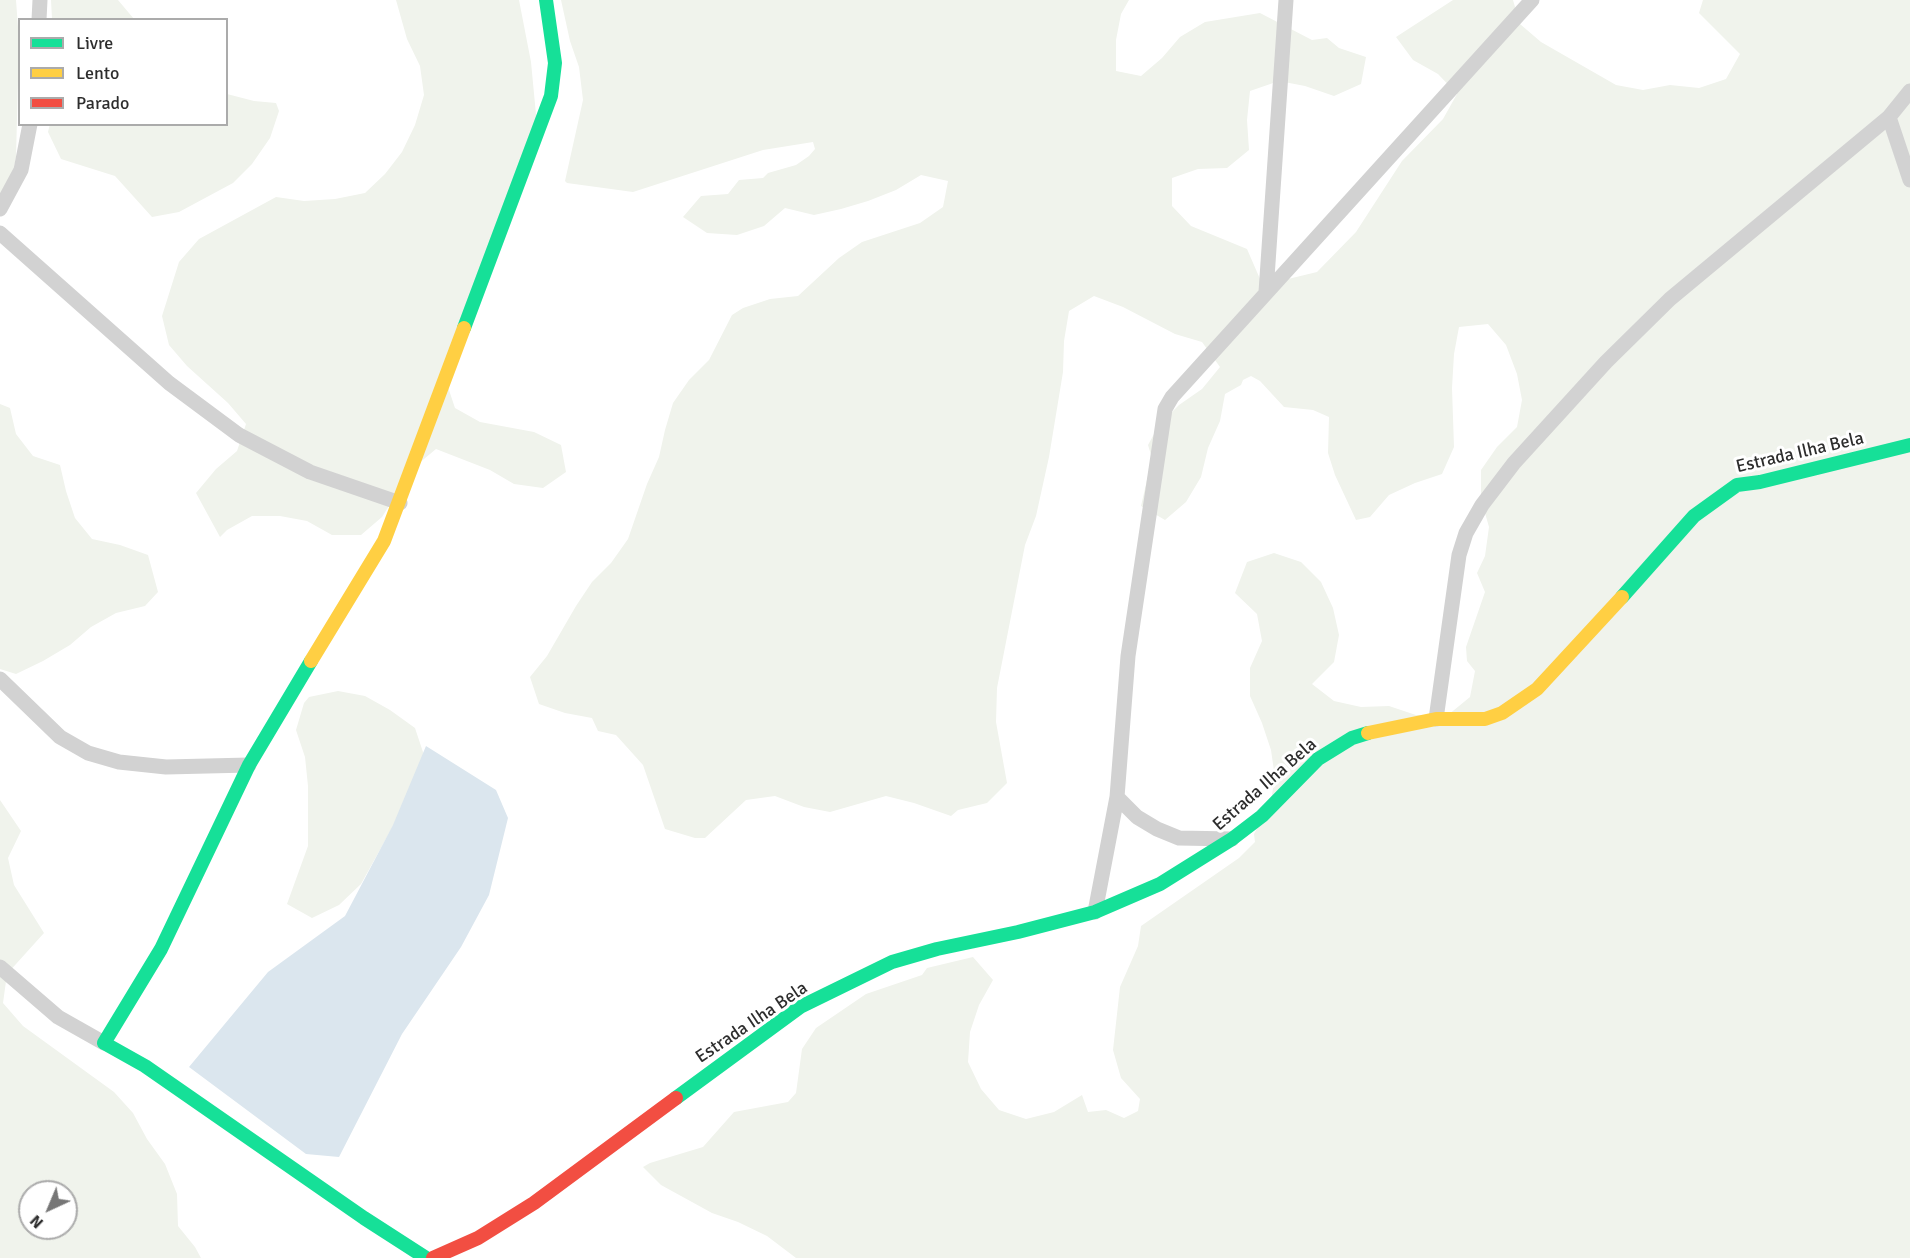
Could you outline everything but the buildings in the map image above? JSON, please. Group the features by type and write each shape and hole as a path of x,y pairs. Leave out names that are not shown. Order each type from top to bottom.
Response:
{"street":[{"path":"39,18 40,0"},
{"path":"104,1043 161,949 249,765 384,541 550,96 555,63 546,0"},
{"path":"1266,292 1286,0"},
{"path":"1095,912 1117,797 1128,656 1165,409 1172,397 1266,292 1532,0"},
{"path":"1436,719 1459,555 1466,533 1482,505 1514,463 1599,370 1670,299 1890,117 1910,92"},
{"path":"1890,117 1910,180"},
{"path":"0,209 21,170 30,126"},
{"path":"0,233 169,383 239,435 310,472 400,503"},
{"name":"Estrada Ilha Bela","path":"433,1258 478,1238 534,1203 800,1007 892,962 937,949 1018,933 1095,912 1160,884 1232,839 1262,816 1318,759 1352,738 1436,719 1485,719 1502,713 1537,689 1608,613 1677,532 1694,516 1737,484 1760,482 1910,445"},
{"path":"0,679 60,737 88,753 118,762 166,767 249,765"},
{"path":"1117,797 1137,817 1179,838 1232,839"},
{"path":"0,967 58,1017 178,1087 364,1218 426,1258"}],"shaded area":[{"path":"0,0 16,0 18,80 16,157 11,184 0,197"},
{"path":"51,0 118,0 133,18 52,18"},
{"path":"396,0 519,0 531,62 537,125 446,381 455,408 480,422 534,432 561,445 566,472 543,488 514,484 490,470 436,449 412,469 382,517 361,535 332,535 307,521 280,516 252,516 227,530 220,537 196,493 216,469 237,451 246,424 169,345 162,316 179,262 199,239 276,197 304,201 335,199 365,193 385,174 402,152 415,125 424,95 420,66 407,39"},
{"path":"561,0 1129,0 1121,14 1116,40 1116,71 1141,76 1162,58 1180,37 1205,22 1260,13 1312,40 1327,38 1339,48 1366,57 1361,84 1334,96 1305,86 1279,81 1250,91 1247,120 1249,150 1227,168 1198,169 1172,178 1172,206 1191,226 1247,249 1260,279 1288,279 1317,272 1356,232 1402,161 1443,119 1457,94 1438,74 1413,60 1396,37 1453,0 1513,0 1520,24 1541,42 1616,85 1643,90 1670,85 1699,88 1726,79 1740,54 1699,13 1703,0 1910,0 1910,1258 796,1258 767,1236 712,1213 661,1185 643,1167 703,1147 734,1112 788,1102 796,1093 802,1049 816,1028 866,994 922,975 927,968 973,957 993,980 979,1005 970,1032 968,1062 981,1089 999,1110 1026,1119 1054,1112 1082,1095 1088,1112 1106,1110 1124,1118 1138,1111 1140,1099 1121,1078 1113,1050 1120,987 1138,946 1141,926 1239,858 1255,842 1254,834 1270,805 1275,778 1271,750 1250,696 1250,668 1262,641 1257,614 1235,593 1247,562 1274,553 1301,562 1321,582 1333,608 1339,635 1334,662 1312,684 1334,701 1361,707 1389,706 1416,715 1448,715 1470,697 1475,671 1467,661 1466,647 1485,592 1477,573 1485,556 1489,527 1481,499 1481,470 1497,447 1517,427 1522,400 1517,374 1506,345 1488,324 1459,327 1454,354 1452,388 1454,447 1442,474 1389,495 1370,517 1356,520 1335,475 1328,453 1329,417 1313,410 1284,407 1260,381 1251,376 1225,394 1220,421 1208,448 1201,477 1186,502 1165,520 1141,506 1152,458 1148,445 1159,425 1179,405 1202,389 1220,367 1202,342 1175,334 1123,307 1094,296 1069,311 1064,341 1063,372 1049,457 1036,516 1025,545 997,688 996,722 1007,783 987,803 958,810 951,816 886,796 830,812 804,807 775,796 746,800 705,838 695,838 665,829 643,765 616,735 598,731 592,718 565,713 539,704 530,677 547,656 592,582 611,563 628,539 659,457 673,403 689,380 709,360 732,315 743,308 770,299 798,296 839,258 862,242 920,223 943,207 948,181 921,175 896,190 868,201 814,215 785,208 764,226 737,235 707,233 683,217 701,196 728,194 739,180 763,178 768,173 796,165 815,149 813,142 763,150 633,192 567,183 565,181 583,100 579,67 570,41"},
{"path":"228,94 254,101 276,103 279,111 270,138 252,164 233,183 179,212 152,217 115,176 61,159 48,132 50,126 228,126"},
{"path":"0,404 10,408 16,434 33,456 60,465 75,518 92,539 120,545 148,555 158,592 145,606 116,613 91,627 70,645 16,674 0,669"},
{"path":"338,691 365,696 415,728 424,755 403,808 361,884 339,905 312,918 287,904 308,846 308,786 305,757 296,730 304,703 309,697"},
{"path":"426,746 496,790 508,818 489,895 461,947 402,1034 339,1157 306,1154 189,1067 268,972 345,916 393,825"},
{"path":"0,800 21,831 8,858 14,885 44,933 7,974 3,1003 23,1026 114,1092 133,1113 147,1139 165,1164 177,1194 178,1226 201,1258 0,1258"}],"traffic: fast":[{"path":"464,328 551,96 555,63 546,0"},
{"path":"1622,597 1694,516 1737,485 1760,482 1910,445"},
{"path":"311,661 249,765 161,949 104,1043 145,1066 364,1218 426,1258"},
{"path":"676,1098 800,1007 892,962 937,949 1018,932 1095,912 1160,884 1232,839 1262,816 1318,759 1352,738 1368,733"}],"traffic: slow":[{"path":"311,661 384,541 464,328"},
{"path":"1368,733 1436,719 1485,719 1502,713 1537,689 1622,597"}],"traffic: jam":[{"path":"433,1258 478,1238 534,1203 676,1098"}]}
